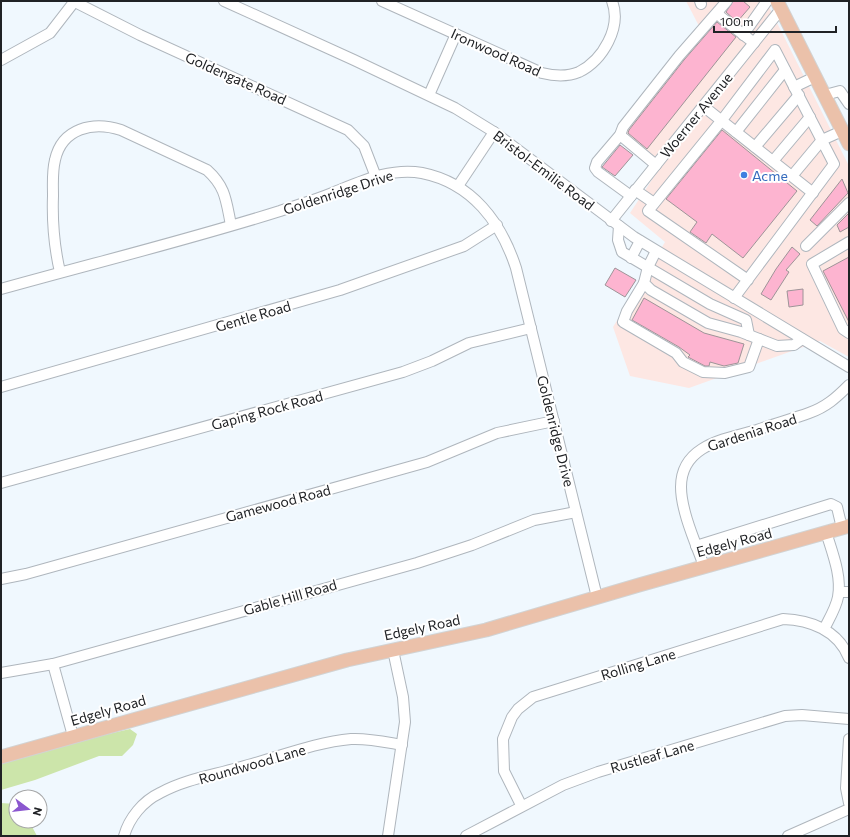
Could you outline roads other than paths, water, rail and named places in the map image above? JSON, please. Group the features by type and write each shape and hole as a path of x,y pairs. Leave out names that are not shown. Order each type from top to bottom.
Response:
{"main road":[{"path":"779,5 849,144"},
{"name":"Edgely Road","path":"1,757 346,660 486,630 704,566 846,527"}],"street":[{"path":"1,60 41,40 50,33 74,1"},
{"name":"Goldengate Road","path":"74,1 140,36 348,130 364,146 376,177"},
{"name":"Bristol-Emilie Road","path":"224,1 429,95 494,132 615,224 640,241 684,269 849,367"},
{"name":"Ironwood Road","path":"382,1 550,76 564,76 586,68 608,43 615,22 615,12 612,1"},
{"path":"654,203 633,193 598,172 595,168 597,162 620,135 623,127 679,56 727,1"},
{"path":"743,35 767,1"},
{"name":"Woerner Avenue","path":"615,224 633,193 754,43 779,5"},
{"path":"718,12 721,18 754,43"},
{"path":"429,95 456,34"},
{"path":"734,298 748,280 834,164 775,50 722,120 648,211 748,280"},
{"path":"736,132 786,70"},
{"path":"755,147 796,91 815,77"},
{"path":"825,95 835,91 840,91 847,99"},
{"path":"703,106 813,192"},
{"path":"773,161 810,117"},
{"path":"60,272 53,238 55,161 64,141 69,135 83,128 106,126 121,130 207,170 218,180 222,188 231,225"},
{"path":"792,176 822,140 842,131"},
{"path":"458,186 494,132"},
{"path":"620,135 656,165"},
{"name":"Goldenridge Drive","path":"1,289 280,211 376,177 401,172 420,173 438,177 458,186 475,198 497,225 509,248 516,268 597,597"},
{"path":"806,246 849,203"},
{"path":"615,224 622,252 710,304 746,320 748,335"},
{"name":"Gentle Road","path":"1,387 340,290 464,246 497,225"},
{"path":"631,258 640,241"},
{"path":"849,242 812,264 843,329 849,332"},
{"path":"656,251 648,267 644,283 627,311 623,322 676,353 683,362 703,372 725,373 749,367 759,339"},
{"path":"675,284 684,269"},
{"path":"644,283 651,290 708,323 748,335 777,346 794,345 802,339"},
{"name":"Gaping Rock Road","path":"1,483 403,372 432,361 469,343 531,328"},
{"name":"Gardenia Road","path":"704,566 696,546 681,489 684,472 692,457 712,443 810,414 825,407 835,400 849,385"},
{"name":"Gamewood Road","path":"1,579 33,572 427,462 505,431 554,421"},
{"path":"696,546 831,504 837,507 846,527"},
{"name":"Gable Hill Road","path":"1,673 53,664 417,563 472,545 534,520 576,512"},
{"path":"824,629 844,592 826,532"},
{"name":"Rolling Lane","path":"521,805 504,771 503,739 512,717 518,709 534,697 777,621 806,621 824,629 837,640 849,658"},
{"path":"388,836 402,745 404,704 393,650"},
{"path":"53,664 73,736"},
{"name":"Rustleaf Lane","path":"466,836 521,805 563,785 598,772 772,719 802,715 849,719"},
{"name":"Roundwood Lane","path":"124,836 130,822 149,800 160,793 188,782 314,747 350,739 375,740 402,745"},
{"path":"849,739 846,788 849,803"},
{"path":"788,836 849,809"}],"place":[{"name":"Acme","path":"744,175"}]}
